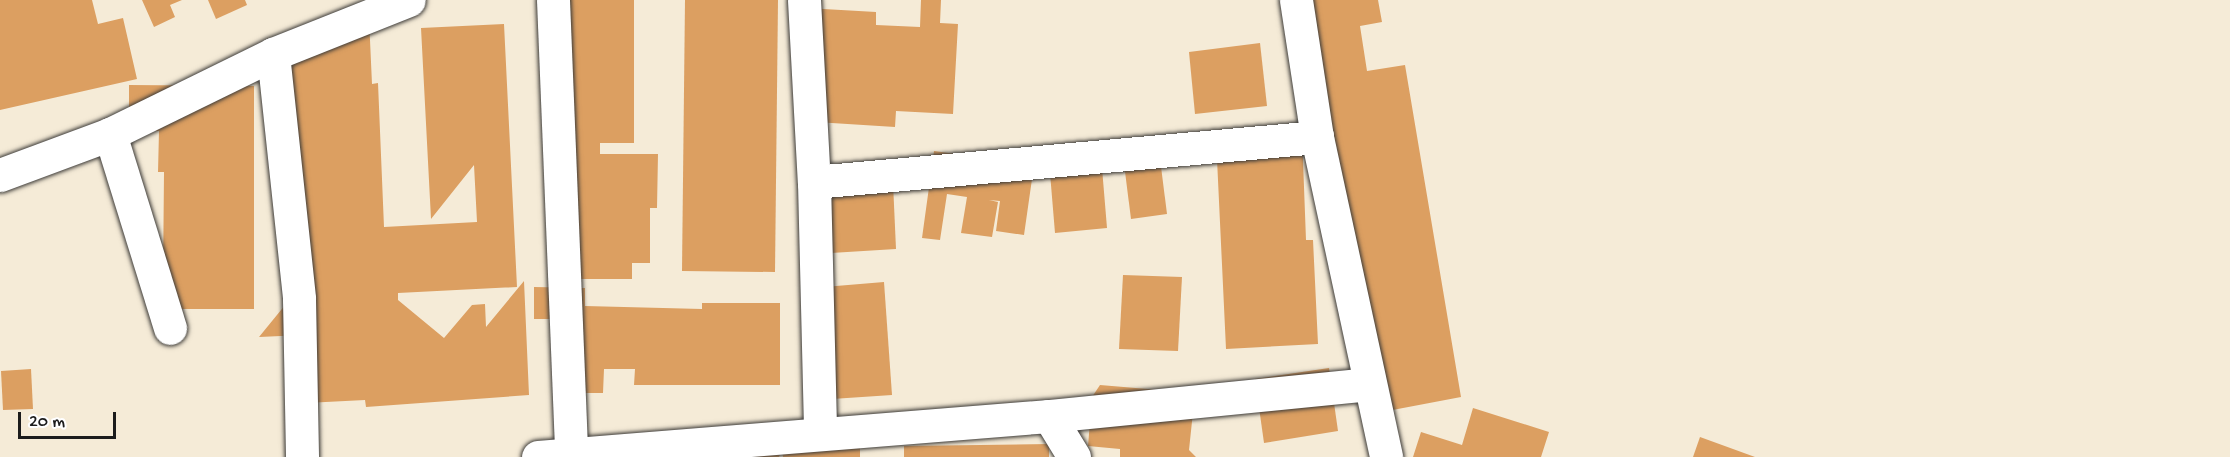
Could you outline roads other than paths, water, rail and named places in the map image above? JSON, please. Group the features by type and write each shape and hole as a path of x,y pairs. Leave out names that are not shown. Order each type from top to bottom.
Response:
{"street":[{"path":"0,176 110,134 273,54 409,0"},
{"path":"553,0 571,456"},
{"path":"804,0 814,182 820,432"},
{"path":"1296,0 1317,137 1368,384 1386,457"},
{"path":"273,54 299,299 302,457"},
{"path":"110,134 170,328"},
{"path":"814,182 1317,137"},
{"path":"538,457 571,456 820,432 1049,416 1368,384"},
{"path":"1049,416 1074,457"}]}
